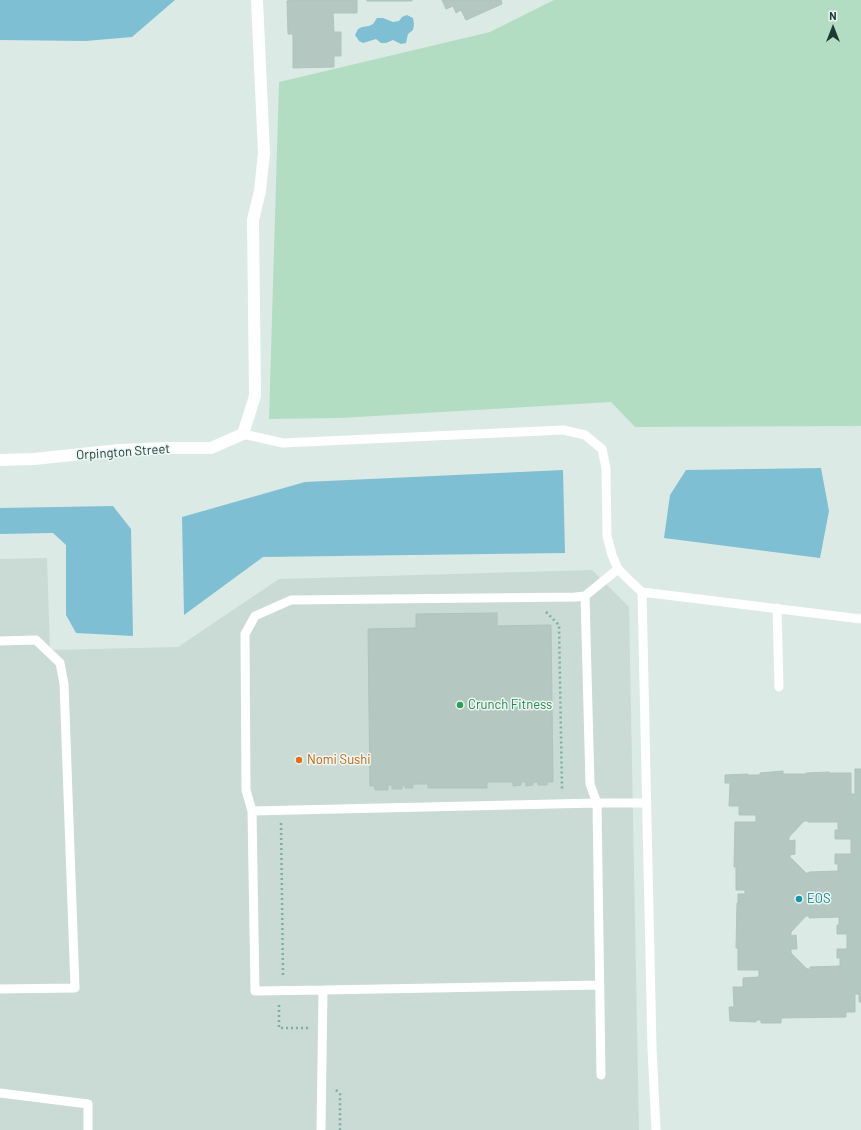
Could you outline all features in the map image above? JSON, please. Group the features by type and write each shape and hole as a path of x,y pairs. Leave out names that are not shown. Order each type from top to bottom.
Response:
{"street":[{"path":"243,434 255,396 253,220 260,191 264,153 257,0"},
{"name":"Orpington Street","path":"0,460 34,459 119,450 211,448 243,434"}],"lane":[{"path":"243,434 283,443 563,430 586,435 602,449 606,468 607,536 612,555 618,569 642,592 861,619"},
{"path":"600,985 255,991 252,811 246,790 244,634 255,616 291,600 575,598 585,596 618,569"},
{"path":"642,592 652,1048 656,1130"},
{"path":"585,596 590,784 597,802 601,1075"},
{"path":"777,608 779,686"},
{"path":"0,641 36,640 60,663 64,684 75,988 0,989"},
{"path":"252,811 597,802 647,804"},
{"path":"320,1130 323,990"},
{"path":"0,1093 88,1104 88,1130"}],"shaded area":[{"path":"47,558 50,650 178,647 279,579 592,570 629,607 639,1130 0,1130 0,559"}],"green space":[{"path":"554,0 861,0 861,426 635,427 611,402 341,418 269,419 279,82 490,32"}],"water":[{"path":"0,0 175,0 132,37 86,41 0,40"},
{"path":"407,15 413,18 414,24 413,30 408,34 406,43 401,44 393,40 386,43 381,43 376,39 363,43 359,41 355,35 358,29 373,24 377,18 383,18 393,22 399,21 402,17"},
{"path":"821,468 829,511 820,558 664,538 670,495 686,470"},
{"path":"563,470 565,553 263,557 184,615 182,517 305,482"},
{"path":"113,506 131,529 133,636 76,633 66,615 66,545 53,533 0,534 0,508"}],"building":[{"path":"357,0 357,13 333,13 334,32 341,32 341,56 334,56 334,67 293,68 293,34 288,34 287,1"},
{"path":"412,0 412,1 367,1"},
{"path":"442,0 501,0 502,4 466,20 461,10 456,13 453,6 446,9"},
{"name":"Crunch Fitness","path":"497,613 497,626 551,625 553,782 547,782 547,785 538,785 538,782 533,782 533,785 526,786 526,782 521,782 521,785 513,786 513,782 487,782 487,788 428,788 428,784 413,784 413,788 405,788 405,785 402,785 402,789 392,789 392,785 388,785 388,790 375,790 375,786 370,786 368,629 416,628 416,614"},
{"name":"EOS","path":"855,769 861,769 861,1002 859,1002 859,994 855,994 855,1012 846,1012 846,1017 781,1018 781,1023 761,1023 761,1020 756,1020 756,1022 730,1021 729,1007 734,1007 733,987 743,987 743,978 759,977 759,970 738,970 738,948 736,948 737,903 738,894 745,894 745,890 736,890 736,867 734,867 735,822 756,822 756,815 739,815 739,806 729,806 730,783 725,783 725,775 760,775 760,773 783,771 783,774 829,772 851,773 851,794 855,794","holes":["804,821 838,822 838,830 835,830 835,839 851,839 851,854 835,854 835,864 838,864 838,871 806,873 790,857 790,855 795,854 795,840 789,841 789,837","806,916 809,916 809,918 839,917 837,934 847,934 847,949 837,949 837,958 840,958 840,966 810,967 810,969 807,969 791,953 791,949 797,949 796,935 791,936 791,932"]}],"place":[{"name":"Crunch Fitness","path":"460,705"},
{"name":"Nomi Sushi","path":"299,760"},
{"name":"EOS","path":"799,899"}]}
